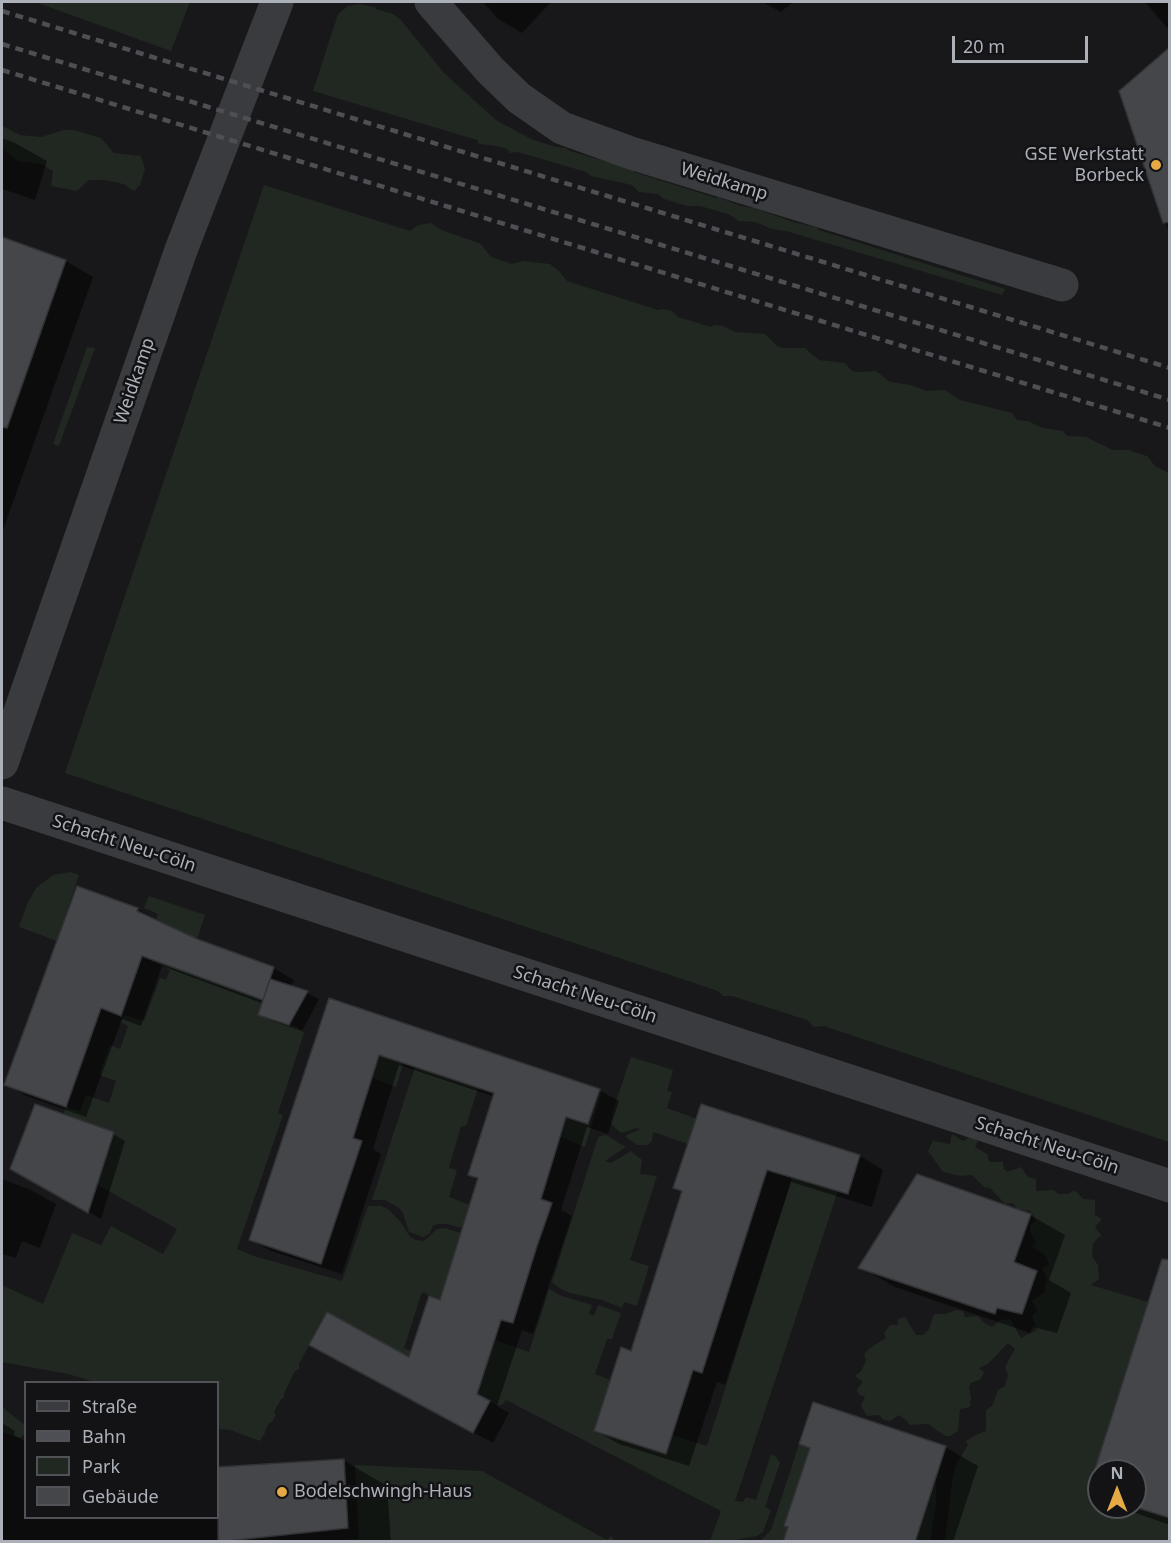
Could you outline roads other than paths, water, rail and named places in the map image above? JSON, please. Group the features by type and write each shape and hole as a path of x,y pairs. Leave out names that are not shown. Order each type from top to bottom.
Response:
{"street":[{"name":"Weidkamp","path":"2,763 181,250 276,2"},
{"name":"Weidkamp","path":"431,2 490,70 519,98 562,128 631,153 1062,285"},
{"name":"Schacht Neu-Cöln","path":"2,803 1170,1186"}],"railway":[{"path":"2,11 1170,368"},
{"path":"2,44 1170,400"},
{"path":"2,70 1170,428"}],"place":[{"name":"GSE Werkstatt Borbeck","path":"1156,165"},
{"name":"Bodelschwingh-Haus","path":"282,1492"}]}
